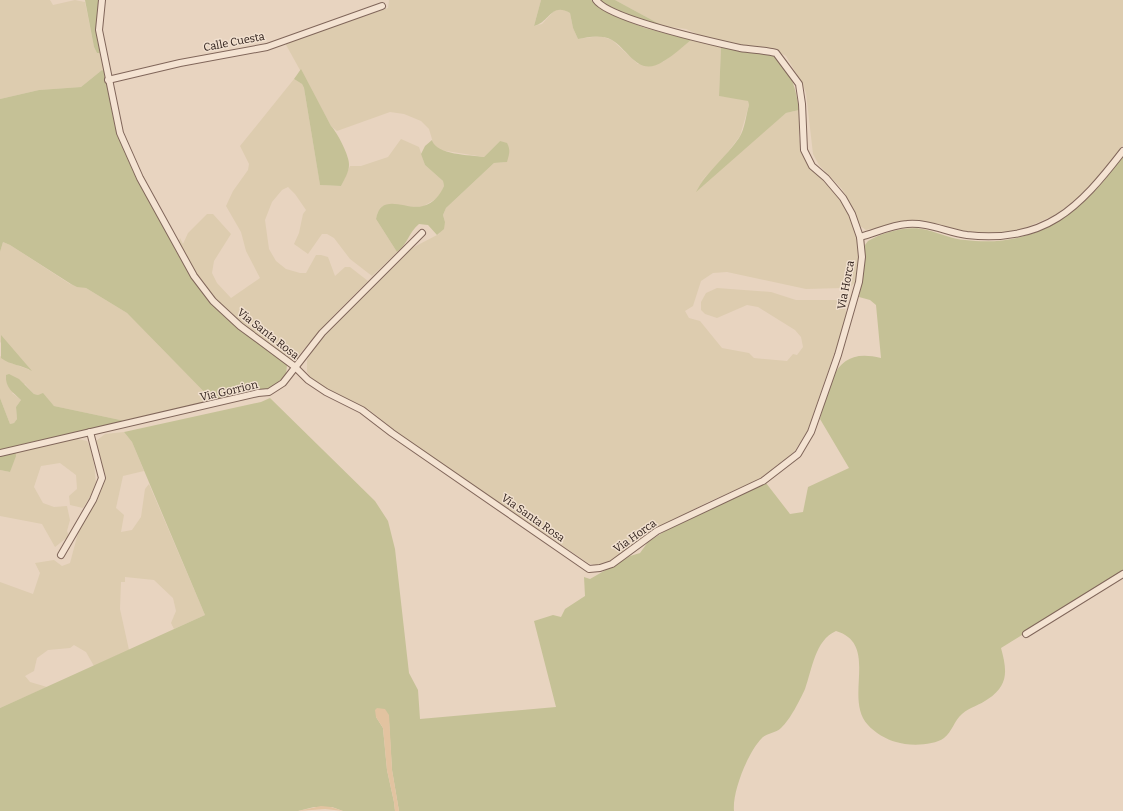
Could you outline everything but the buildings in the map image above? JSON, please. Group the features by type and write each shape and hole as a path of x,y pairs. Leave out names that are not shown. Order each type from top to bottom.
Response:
{"street":[{"name":"Via Santa Rosa","path":"102,0 99,30 116,121 122,139 140,178 194,276 225,313 294,366 308,380 326,392 362,410 392,433 584,565"},
{"name":"Via Horca","path":"584,565 593,570 612,564 657,531 763,481 798,454 811,432 850,315 859,282 862,257 860,237 852,214 843,198 826,178 812,166 804,150 802,104 799,84 776,53 741,48 656,28 615,12 599,4 596,0"},
{"name":"Calle Cuesta","path":"108,80 180,63 267,48 382,6"},
{"path":"860,237 906,224 920,224 962,234 986,237 1006,237 1020,234 1062,216 1100,180 1123,151"},
{"name":"Via Gorrion","path":"0,453 258,393 269,392 283,383 294,366 322,332 422,233"},
{"path":"61,556 93,500 102,478 90,432"},
{"path":"1026,634 1123,574"}],"shaded area":[{"path":"0,0 50,0 53,5 75,0 85,2 94,47 97,53 100,53 104,71 102,70 81,87 39,90 0,99"},
{"path":"85,0 99,0 97,39 100,53 97,53 94,47"},
{"path":"389,0 541,0 534,26 542,24 555,10 562,9 570,13 573,28 578,39 600,36 612,40 638,64 663,62 691,40 721,47 719,96 744,99 748,101 749,105 740,136 719,164 701,181 786,113 799,110 799,138 806,162 844,204 857,232 859,262 857,281 851,286 843,288 806,289 727,272 713,273 701,281 693,306 685,311 689,318 700,321 722,348 749,353 754,358 787,361 793,354 797,355 803,347 801,337 795,330 758,307 747,305 717,318 705,314 701,310 701,302 706,293 717,288 771,292 796,300 839,300 845,308 847,316 808,430 794,452 758,480 708,502 669,522 645,536 610,562 594,565 588,563 408,441 368,409 322,386 311,378 307,372 307,360 316,346 348,310 412,248 439,234 445,222 443,215 446,208 494,163 507,162 500,141 484,157 440,150 434,146 429,129 421,121 404,114 390,112 337,131 331,126 285,43 388,8"},
{"path":"541,0 591,0 612,15 645,28 691,40 675,54 664,61 655,65 641,65 608,38 595,36 578,39 573,28 570,13 564,10 554,11 544,21 534,26"},
{"path":"599,0 615,0 663,26 611,9"},
{"path":"615,0 1123,0 1123,145 1086,191 1071,204 1053,216 1020,230 1003,233 981,233 954,230 923,221 910,221 866,230 860,226 842,189 819,165 813,154 806,93 802,83 786,56 773,49 744,46 704,37 686,29 663,26"},
{"path":"721,47 760,52 773,56 779,60 784,65 792,79 799,110 786,113 696,192 705,178 739,138 744,126 749,105 748,101 719,96"},
{"path":"301,69 331,126 340,139 349,161 349,168 341,186 320,185 304,88 302,84 294,79"},
{"path":"102,70 104,71 115,127 120,140 176,251 193,279 223,314 287,365 286,375 270,389 213,401 127,313 86,288 77,287 71,284 10,245 3,242 0,252 0,99 39,90 81,87"},
{"path":"294,79 302,84 304,88 320,185 341,186 350,166 361,166 388,157 401,139 419,147 425,165 443,181 444,186 439,197 422,207 383,206 378,212 376,219 397,252 372,276 350,259 334,238 327,234 322,234 308,254 294,244 299,233 303,214 306,210 288,187 282,190 272,202 265,220 269,249 276,261 286,269 306,273 316,255 321,255 328,257 335,276 345,267 350,267 368,281 332,317 296,358 291,360 287,359 224,309 201,282 178,244 180,238 183,244 188,233 207,214 213,214 231,234 214,261 212,273 217,283 231,298 260,278 246,251 241,232 226,206 233,191 248,170 249,164 240,146"},
{"path":"432,140 440,149 462,155 484,157 500,141 507,143 509,155 507,162 494,163 446,208 443,215 445,222 444,229 437,235 428,225 419,224 397,252 376,219 383,206 395,204 417,207 423,206 433,201 438,195 444,186 443,181 425,165 421,154 425,146"},
{"path":"1123,155 1123,572 1001,648 1005,676 1000,688 988,699 962,714 949,733 939,741 927,744 907,744 892,741 877,733 868,725 861,714 858,687 859,660 856,648 849,638 836,631 823,641 819,648 815,656 805,689 788,720 779,730 762,738 751,753 738,783 734,811 399,811 392,770 389,721 376,717 383,728 387,770 395,811 343,811 332,807 314,807 298,811 0,811 0,708 205,615 132,442 124,432 261,402 270,398 375,501 388,521 395,549 409,673 418,690 420,719 556,707 534,621 553,615 561,617 565,609 585,596 584,577 590,579 630,556 640,553 648,542 665,531 766,483 790,514 803,512 808,487 849,468 820,419 831,381 837,370 844,363 853,357 865,356 881,358 876,305 870,300 859,297 863,276 865,245 868,241 889,232 912,228 927,230 960,239 991,241 1014,239 1036,232 1056,222 1075,209 1092,194"},
{"path":"3,242 70,284 86,288 127,313 213,401 211,403 125,421 54,406 43,394 34,394 25,384 12,393 21,400 16,407 17,419 14,423 10,424 0,398 0,356 11,363 30,370 0,342 0,252"},
{"path":"1,335 32,371 1,358"},
{"path":"9,374 19,379 34,394 38,395 43,393 54,406 125,421 19,445 15,449 16,456 10,472 0,470 0,398 10,424 14,423 17,419 16,407 21,400 8,387 6,375"},
{"path":"124,432 132,442 144,471 123,476 116,508 124,515 121,532 132,530 141,517 145,489 149,484 205,615 174,629 171,623 176,611 173,598 154,580 125,577 125,582 121,582 120,609 129,650 94,666 86,652 74,645 70,648 48,650 37,658 34,671 25,676 30,682 47,687 0,708 0,582 33,594 40,573 35,563 54,560 62,566 70,563 78,533 98,497 106,478 96,441 105,434"},
{"path":"73,438 87,441 91,450 94,464 96,483 94,490 83,508 70,505 69,496 77,489 76,475 60,463 41,466 34,487 43,503 54,507 67,506 70,520 67,531 69,536 55,547 42,524 0,516 0,470 10,472 15,452"}],"sand":[{"path":"377,708 385,709 389,715 392,770 399,811 395,811 387,770 383,728 376,717 375,710"},
{"path":"321,806 331,807 343,811 325,809 298,811"}]}
